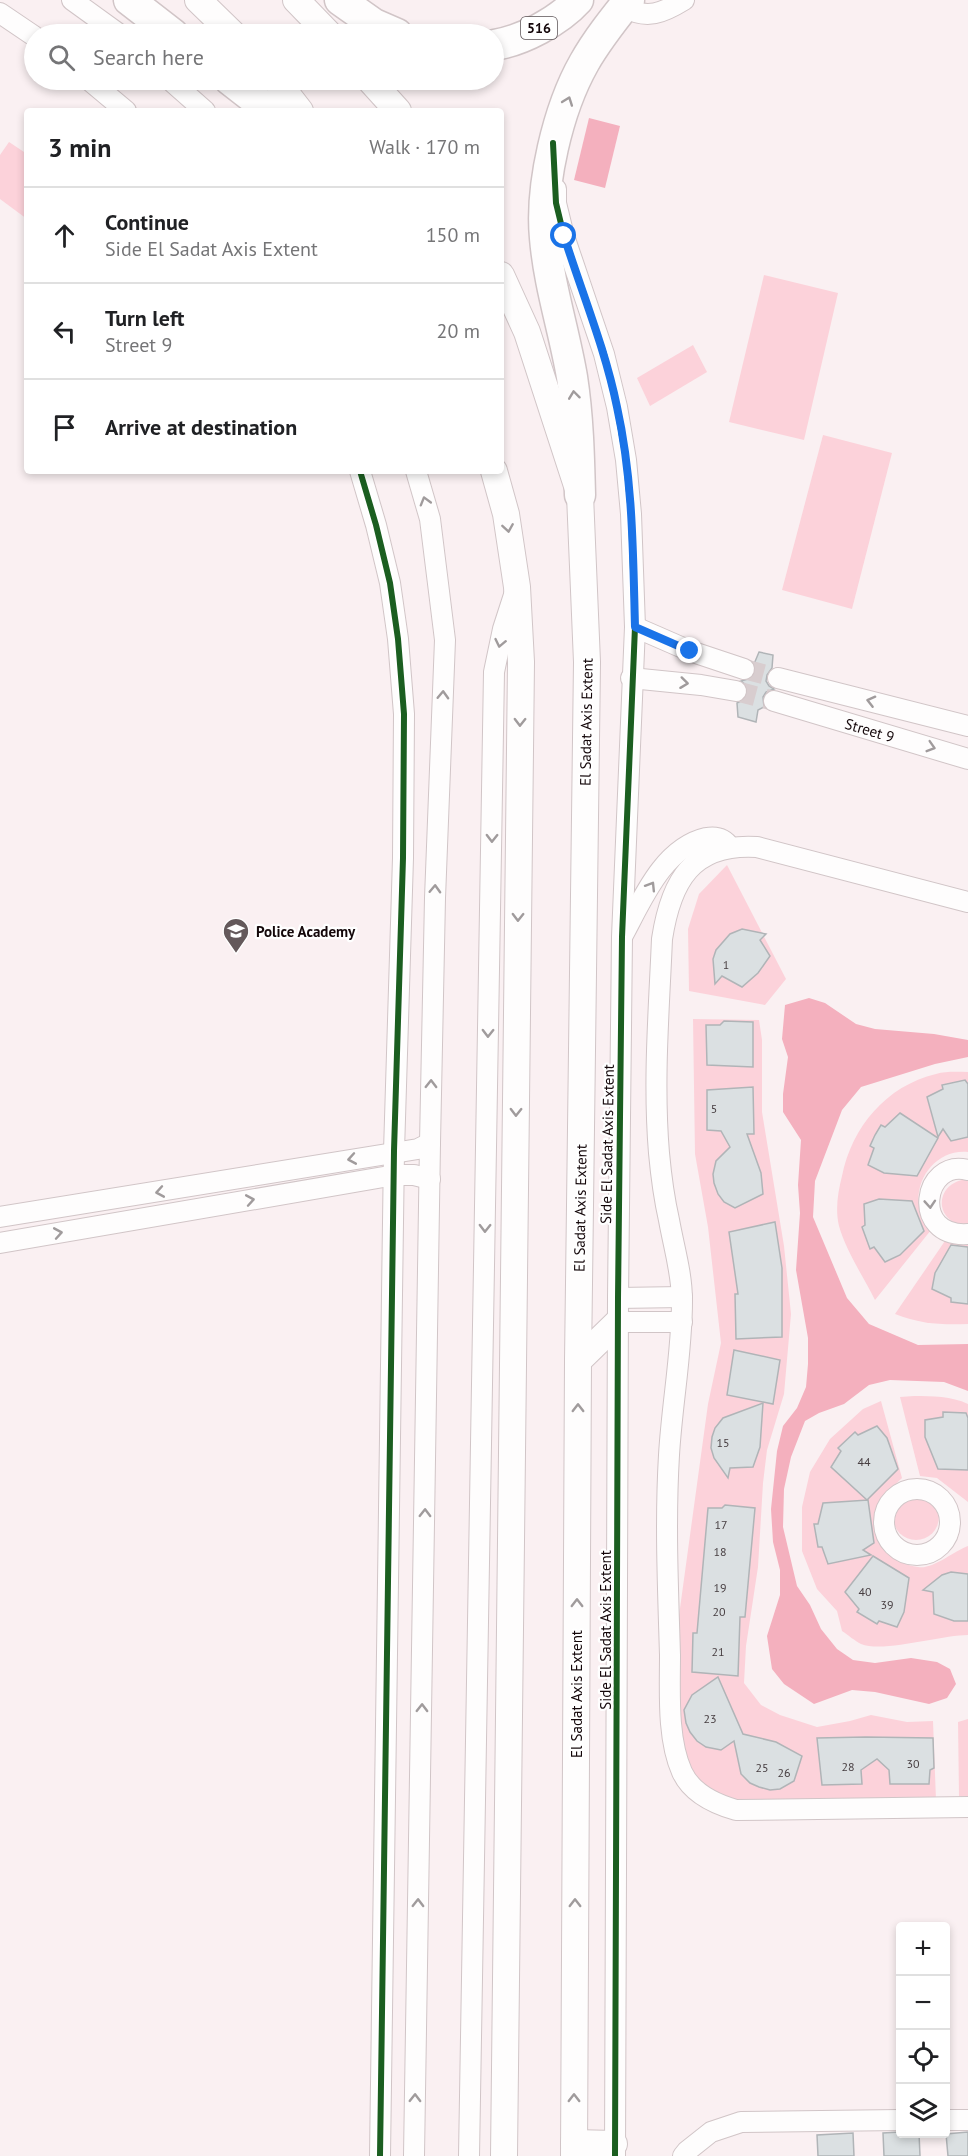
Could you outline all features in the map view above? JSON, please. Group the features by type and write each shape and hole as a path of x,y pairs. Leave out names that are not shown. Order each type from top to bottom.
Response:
{"highway":[{"path":"129,0 159,24"},
{"path":"340,0 374,24"},
{"name":"516","path":"504,44 511,43 534,31 578,0"},
{"path":"580,495 579,433 571,375 550,283 544,236 545,190 553,143 584,64 607,27 626,4"},
{"path":"243,90 266,108"}],"main road":[{"path":"198,0 223,24"},
{"path":"296,0 319,24"},
{"path":"284,90 298,108"},
{"path":"379,90 395,108"},
{"name":"El Sadat Axis Extent","path":"504,282 527,332 580,495 586,662 578,1361 574,2150"},
{"path":"495,474 506,514 517,587 520,662 504,2156"},
{"path":"578,1361 618,1310"},
{"path":"574,2150 615,2150"}],"street":[{"path":"72,0 105,24"},
{"path":"626,4 644,15 654,15 684,0"},
{"path":"0,13 24,29"},
{"path":"101,90 122,108"},
{"path":"181,90 202,108"},
{"name":"Side El Sadat Axis Extent","path":"553,143 556,203 564,236 604,354 617,407 626,460 631,514 635,627 631,678 622,937 618,1310 615,2150"},
{"path":"361,474 390,583 402,678 403,858 394,1151 380,2156"},
{"path":"414,2156 435,898 445,640 430,519 417,474"},
{"path":"469,2156 494,672 503,629 517,587"},
{"path":"635,627 690,651 744,669"},
{"path":"631,678 666,680 736,691"},
{"name":"Street 9","path":"778,678 968,726"},
{"name":"Street 9","path":"774,701 968,759"},
{"path":"622,937 656,877 680,852 697,841 713,837 725,840 730,847"},
{"path":"968,902 757,847 730,847 701,859 679,881 671,898 662,939 657,1069 659,1149 663,1186 677,1254 682,1297 682,1322 669,1454 667,1509 671,1711 676,1754 682,1773 705,1798 736,1810 968,1807"},
{"path":"0,1217 394,1151 418,1149 430,1143"},
{"path":"968,1170 949,1171 938,1178 930,1190 928,1204 932,1217 941,1228 953,1234 968,1234"},
{"path":"0,1243 395,1175 414,1175 430,1179"},
{"path":"618,1310 682,1297"},
{"path":"618,1310 682,1322"},
{"path":"683,2156 711,2132 741,2122 896,2120"},
{"path":"950,2120 968,2120"}],"shaded area":[{"path":"589,118 620,126 605,188 574,180"},
{"path":"9,142 24,152 24,217 0,199 0,155"},
{"path":"764,275 838,293 804,440 729,422"},
{"path":"693,345 707,372 650,406 637,378"},
{"path":"823,435 892,453 852,609 782,590"},
{"path":"727,865 786,979 765,1005 689,991 688,929 699,894"},
{"path":"809,998 825,1003 856,1024 875,1029 934,1034 968,1040 968,1057 935,1064 861,1087 842,1110 815,1181 813,1217 847,1298 869,1324 918,1345 968,1344 968,1391 944,1382 890,1380 869,1385 844,1404 805,1421 791,1457 784,1489 783,1527 797,1586 810,1605 821,1629 837,1649 853,1660 875,1663 911,1658 937,1662 950,1669 956,1684 947,1698 929,1704 875,1692 852,1690 814,1704 784,1684 772,1669 767,1636 780,1595 780,1570 773,1542 771,1509 777,1451 783,1426 797,1408 806,1387 808,1364 808,1338 796,1270 800,1213 798,1185 801,1140 783,1112 788,1057 782,1039 785,1005"},
{"path":"693,1019 759,1020 762,1040 762,1112 784,1246 791,1314 784,1394 767,1450 758,1567 746,1646 744,1683 761,1705 780,1715 817,1727 871,1715 907,1722 933,1721 936,1800 765,1805 720,1800 704,1786 685,1763 674,1652 708,1404 721,1343 708,1227 695,1154"},
{"path":"968,1072 968,1152 953,1153 941,1158 923,1178 919,1191 919,1205 923,1218 931,1230 875,1300 850,1254 839,1226 838,1201 847,1158 863,1125 874,1111 902,1088 940,1073"},
{"path":"968,1179 968,1226 957,1224 948,1218 943,1211 942,1203 943,1195 948,1187"},
{"path":"947,1238 968,1243 968,1324 931,1323 895,1314"},
{"path":"935,1396 968,1404 968,1502 937,1478 920,1476 900,1397"},
{"path":"881,1401 902,1478 879,1506 877,1527 879,1537 890,1554 898,1560 918,1567 930,1566 968,1546 968,1635 898,1645 861,1644 842,1631 837,1611 817,1589 802,1551 802,1507 810,1472 830,1439 863,1409"},
{"path":"916,1494 925,1495 932,1501 938,1508 938,1526 932,1533 925,1539 916,1540 907,1539 900,1533 894,1526 893,1517 894,1508 900,1501 907,1495"},
{"path":"968,1719 968,1797 959,1796 958,1722"}],"building":[{"path":"759,652 773,655 772,668 766,681 774,689 766,692 763,697 764,707 758,710 756,722 738,717 737,703 745,699 748,694 747,686 741,681 751,678 755,673 754,664"},
{"path":"742,929 766,934 760,940 770,956 758,973 742,987 722,976 715,984 713,959 716,950 730,934"},
{"path":"724,1021 753,1022 753,1067 707,1065 706,1025 720,1025"},
{"path":"965,1080 968,1084 968,1137 951,1141 943,1129 938,1137 927,1097 943,1089 942,1085"},
{"path":"753,1087 754,1134 747,1134 761,1173 763,1194 735,1208 724,1202 714,1183 713,1174 716,1161 730,1147 721,1131 707,1130 707,1090"},
{"path":"900,1113 938,1138 917,1176 884,1173 868,1165 874,1148 870,1146 881,1125 885,1127"},
{"path":"879,1199 912,1201 924,1231 900,1255 885,1262 874,1247 870,1249 862,1227 865,1225 864,1204"},
{"path":"775,1222 782,1268 782,1337 736,1339 735,1294 738,1294 729,1232"},
{"path":"951,1245 968,1247 968,1304 951,1302 951,1298 932,1289 935,1273"},
{"path":"734,1350 780,1360 773,1404 727,1395"},
{"path":"763,1403 760,1447 753,1467 730,1468 728,1478 714,1458 711,1448 715,1428 723,1418"},
{"path":"943,1412 966,1413 968,1418 968,1470 938,1469 925,1437 925,1420 943,1417"},
{"path":"877,1426 887,1438 898,1469 867,1500 831,1467 841,1451 838,1448 855,1432 858,1435"},
{"path":"868,1500 874,1543 863,1550 871,1555 828,1564 822,1547 818,1547 814,1524 818,1524 823,1503"},
{"path":"725,1505 755,1508 745,1617 740,1617 738,1676 692,1672 693,1633 697,1633 708,1508 722,1508"},
{"path":"873,1556 909,1578 904,1612 897,1627 879,1621 877,1624 857,1612 859,1609 845,1592"},
{"path":"951,1572 968,1574 968,1621 954,1621 934,1614 933,1592 923,1590 942,1575"},
{"path":"718,1677 743,1734 776,1742 802,1756 794,1781 780,1789 770,1790 750,1783 741,1774 734,1741 721,1750 706,1747 690,1732 684,1710 692,1695"},
{"path":"817,1738 933,1738 934,1768 930,1770 929,1784 890,1784 889,1770 877,1759 861,1770 862,1784 822,1785"},
{"path":"896,2132 896,2138 919,2138 920,2156 884,2156 883,2133"},
{"path":"968,2132 968,2156 948,2156 946,2138 950,2138 950,2134"},
{"path":"853,2133 854,2156 818,2156 817,2135"}],"tunnel":[{"path":"744,669 778,678"},
{"path":"736,691 774,701"}],"cycle path":[{"path":"553,143 556,203 564,236 604,354 617,407 626,460 631,514 635,627 622,937 618,1298 615,2156"},
{"path":"361,474 390,583 398,639 404,714 403,858 394,1151 380,2156"}],"place":[{"name":"Police Academy","path":"236,954"}],"route":[{"path":"564,236 604,354 617,407 626,460 631,514 635,627 690,651"}]}
